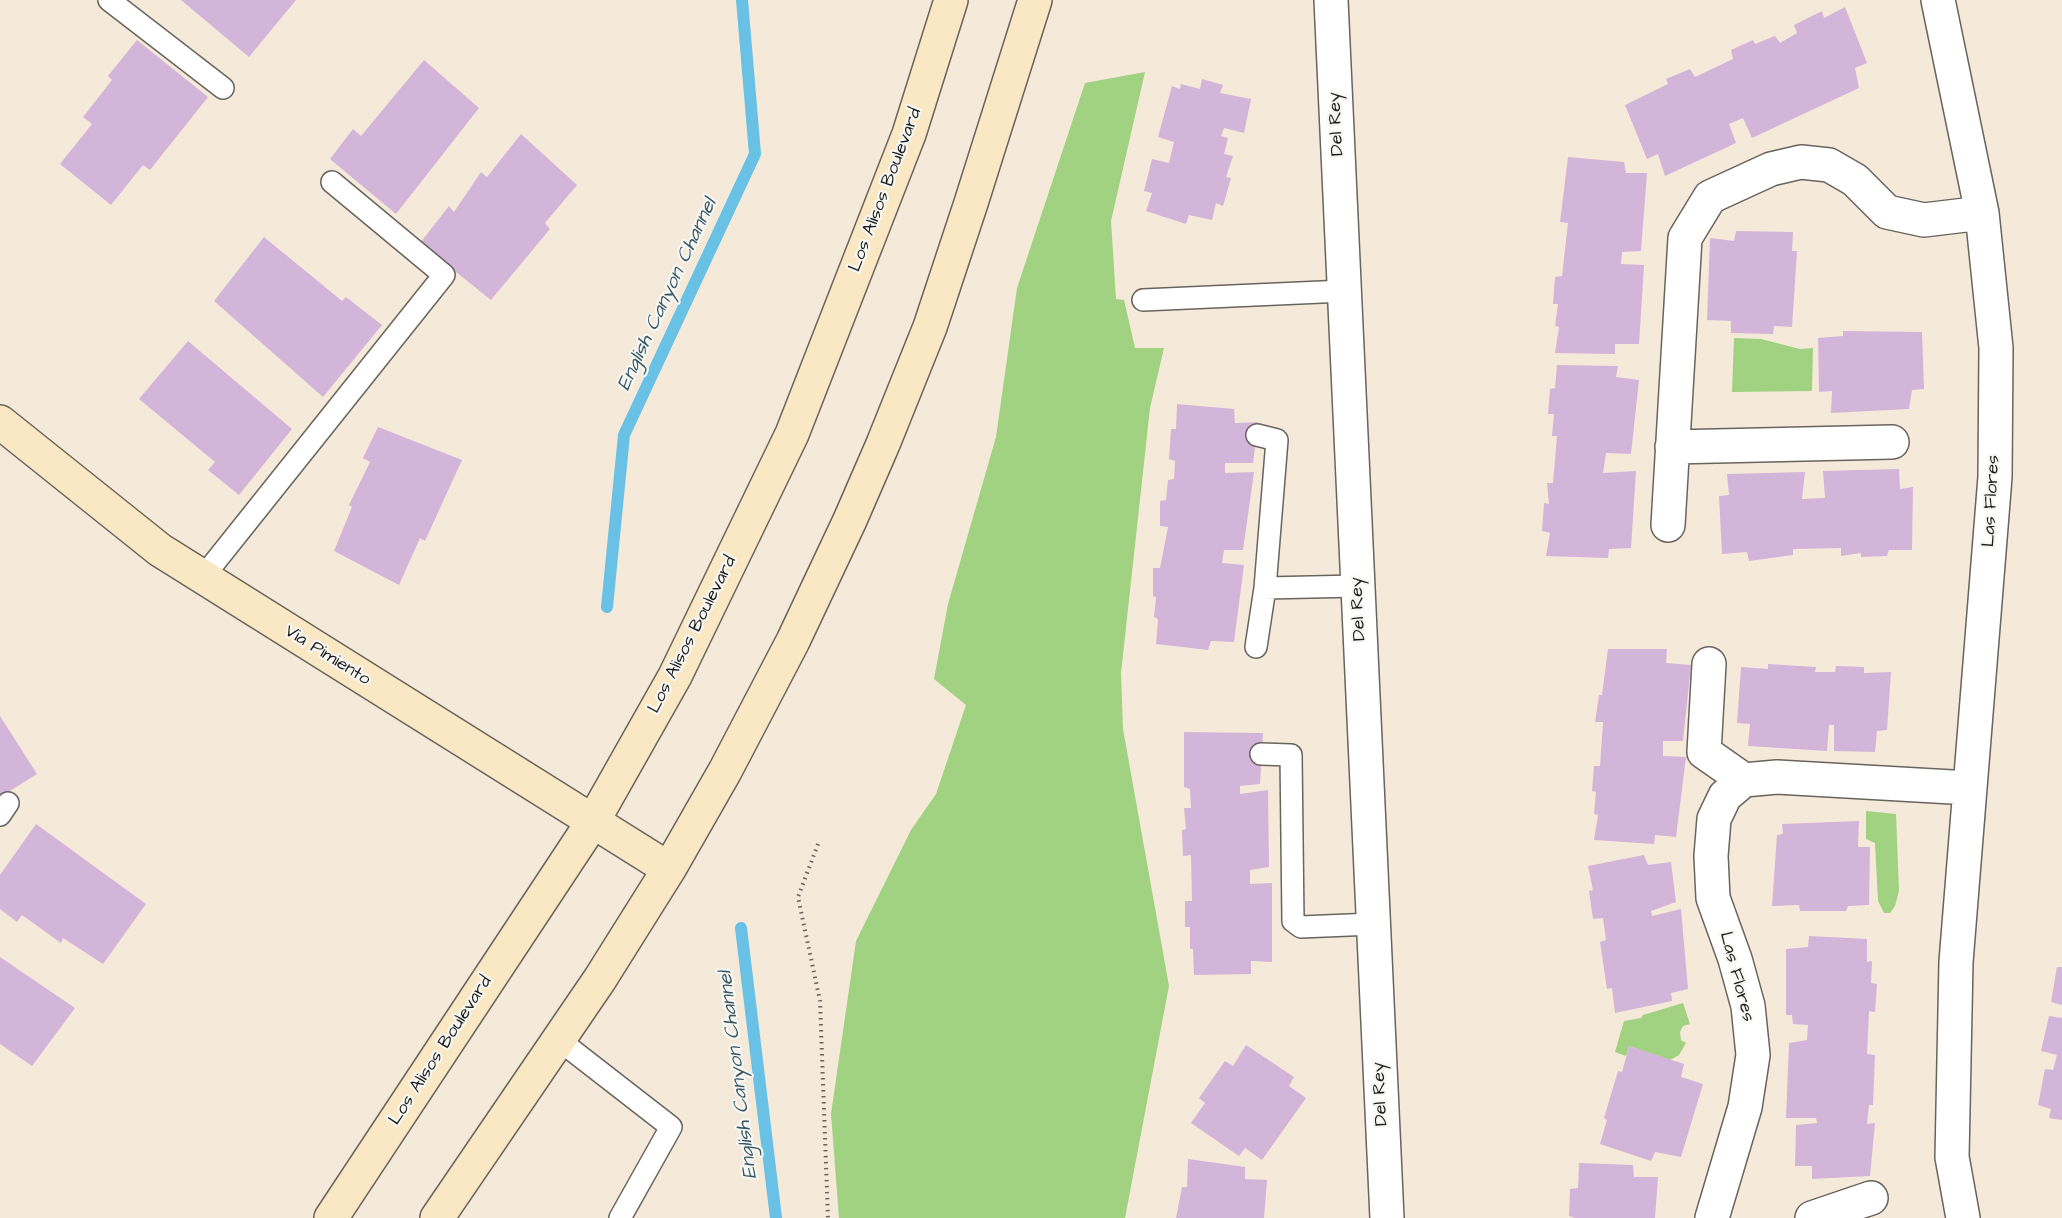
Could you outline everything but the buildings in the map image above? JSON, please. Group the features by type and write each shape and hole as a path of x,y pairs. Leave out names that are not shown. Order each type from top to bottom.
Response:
{"main road":[{"name":"Los Alisos Boulevard","path":"331,1218 592,823 675,676 792,434 909,134 951,0"},
{"path":"437,1218 600,979 669,869 793,641 850,520 930,327 1035,0"},
{"name":"Via Pimiento","path":"0,422 160,550 592,823 669,869"}],"street":[{"name":"Del Rey","path":"1331,0 1387,1218"},
{"name":"Las Flores","path":"1938,0 1982,213 1996,348 1995,477 1956,962 1952,1157 1963,1218"},
{"path":"1668,525 1685,238 1710,197 1771,169 1801,162 1829,165 1855,180 1887,212 1924,220 1982,213"},
{"path":"1672,447 1892,442"},
{"path":"1708,664 1704,752 1744,780 1777,777 1970,788"},
{"name":"Las Flores","path":"1712,1218 1744,1107 1753,1055 1748,1006 1735,959 1713,898 1711,856 1714,819 1725,796 1744,780"},
{"path":"1812,1218 1871,1198"}],"lane":[{"path":"109,0 223,88"},
{"path":"203,577 444,275 332,182"},
{"path":"1143,300 1344,291"},
{"path":"1256,647 1265,588 1277,440 1257,435"},
{"path":"1265,588 1358,586"},
{"path":"1261,754 1291,755 1293,921 1300,927 1373,924"},
{"path":"559,1040 671,1128 620,1218"}],"path":[{"path":"818,844 798,897 820,1001 828,1218"}],"green space":[{"path":"1145,72 1111,221 1116,299 1124,300 1135,348 1164,348 1150,408 1121,673 1123,729 1169,986 1125,1218 839,1218 831,1114 856,941 911,830 936,794 966,705 934,679 948,604 996,437 1017,288 1085,83"},
{"path":"1734,338 1761,339 1800,349 1813,348 1812,391 1732,392"},
{"path":"1866,811 1896,814 1899,891 1895,906 1890,913 1884,913 1878,901 1875,843 1866,839"},
{"path":"1683,1003 1690,1024 1683,1026 1680,1032 1681,1040 1686,1043 1679,1055 1670,1060 1629,1046 1626,1056 1615,1052 1624,1021 1641,1018 1643,1015"}],"waterway":[{"name":"English Canyon Channel","path":"607,607 624,435 755,154 742,0"},
{"name":"English Canyon Channel","path":"741,928 776,1218"}]}
